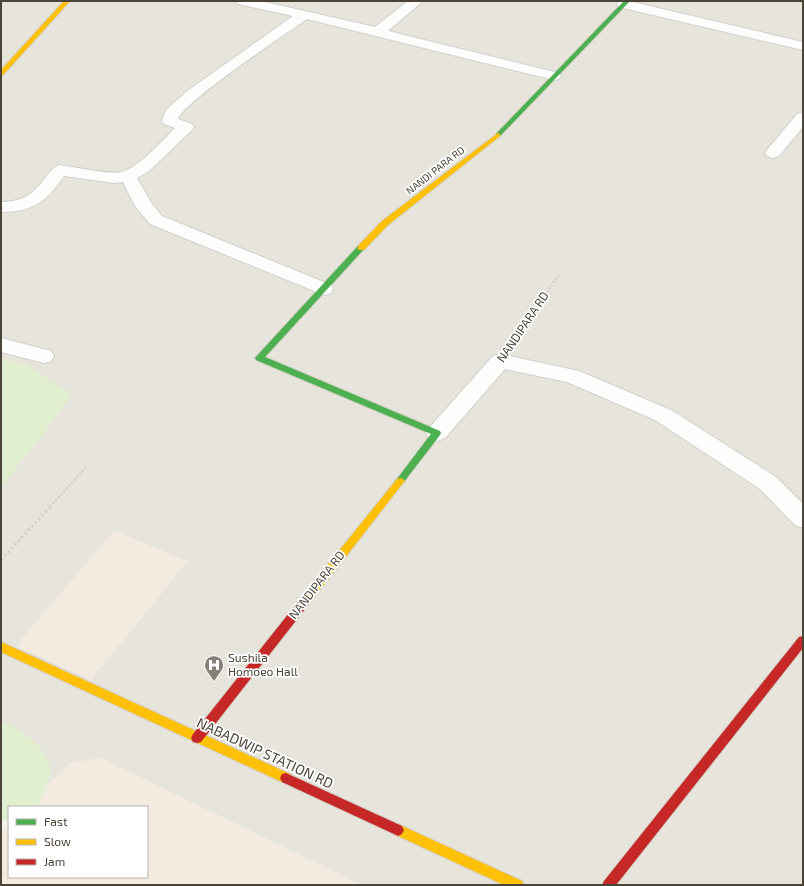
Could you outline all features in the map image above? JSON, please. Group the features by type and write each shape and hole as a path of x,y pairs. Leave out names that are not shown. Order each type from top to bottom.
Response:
{"street":[{"path":"1,74 68,1"},
{"path":"243,1 378,32 554,76"},
{"path":"378,32 416,1"},
{"path":"626,2 803,46"},
{"name":"NANDI PARA RD","path":"437,433 259,358 385,223 504,130 626,2"},
{"path":"1,207 30,203 47,190 60,170 114,178 128,176 143,167 186,127 170,121 172,113 191,95 304,15"},
{"path":"773,153 803,117"},
{"path":"128,176 144,206 156,220 324,289"},
{"path":"1,345 44,356"},
{"path":"500,361 572,376 663,415 768,483 803,519"},
{"name":"NANDIPARA RD","path":"198,738 437,433 500,361"},
{"path":"608,885 803,640"},
{"name":"NABADWIP STATION RD","path":"1,646 518,885"}],"path":[{"name":"NANDIPARA RD","path":"500,361 560,273"},
{"path":"1,560 87,466"}],"shaded area":[{"path":"1,1 803,1 803,885 211,885 148,808 148,806 8,806 8,816 1,822"},
{"path":"114,531 188,561 91,680 18,647 23,637"},
{"path":"100,758 362,885 1,885 1,830 8,823 8,878 148,878 148,806 26,806 70,763"}],"green space":[{"path":"1,358 28,366 72,394 38,441 1,485"},
{"path":"1,722 17,729 34,741 46,756 50,773 47,786 38,806 8,806 8,820 1,820"}],"traffic: fast":[{"path":"498,135 627,1"},
{"path":"361,248 259,358 437,433 400,481"}],"traffic: slow":[{"path":"1,74 67,1"},
{"path":"361,248 385,223 498,135"},
{"path":"305,601 400,481"},
{"path":"1,647 286,778"},
{"path":"398,830 518,885"}],"traffic: jam":[{"path":"197,738 305,601"},
{"path":"608,885 803,640"},
{"path":"286,778 398,830"}],"place":[{"name":"Sushila Homoeo Hall","path":"214,682"}]}
